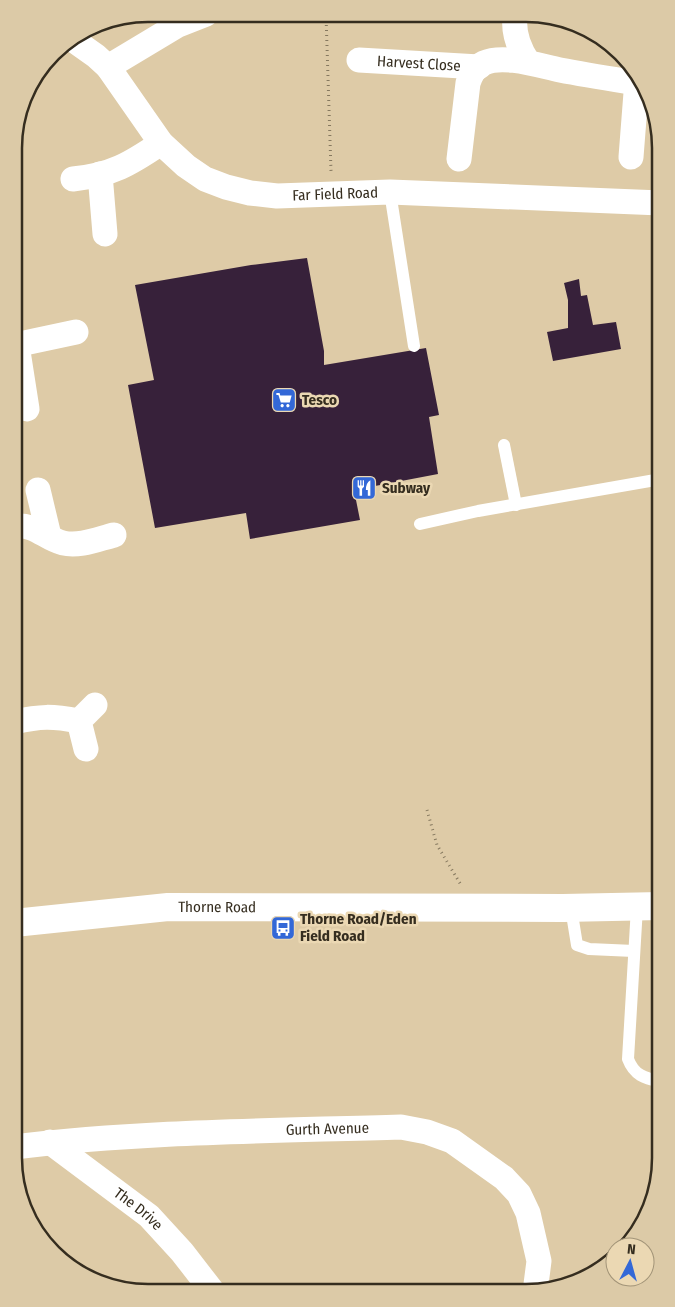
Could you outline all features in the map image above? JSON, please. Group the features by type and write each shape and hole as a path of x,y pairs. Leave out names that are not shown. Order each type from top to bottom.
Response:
{"main road":[{"name":"Thorne Road","path":"22,923 168,907 571,908 649,906"}],"street":[{"path":"515,22 516,40 528,62"},
{"path":"108,67 181,23"},
{"name":"Far Field Road","path":"79,44 108,67 161,143 186,166 205,179 226,187 250,193 277,196 390,192 652,203"},
{"name":"Harvest Close","path":"359,60 479,67"},
{"name":"Harvest Close","path":"458,159 468,83 472,71 485,62 528,62 560,70 633,81"},
{"name":"Harvest Close","path":"631,158 637,87"},
{"path":"73,179 115,170 132,162 161,143"},
{"path":"100,174 105,234"},
{"path":"22,344 76,332"},
{"path":"22,380 27,409"},
{"path":"38,490 49,536"},
{"path":"22,527 34,528 64,543 77,544 114,536"},
{"path":"22,720 87,713 86,749"},
{"name":"Gurth Avenue","path":"22,1146 50,1142 167,1134 401,1127 427,1132 452,1141 504,1178 519,1194 528,1213 539,1262 536,1283"},
{"path":"101,1181 103,1153 108,1138"},
{"name":"The Drive","path":"50,1142 149,1216 182,1252 207,1284"}],"lane":[{"path":"390,192 414,346"},
{"path":"504,445 516,504"},
{"path":"420,524 516,504 652,481"},
{"path":"649,906 634,951 628,1059 632,1070 652,1080"},
{"path":"571,908 577,945 589,949 634,951"}],"path":[{"path":"326,23 331,194"},
{"path":"427,810 438,845 474,907"}],"building":[{"name":"Tesco","path":"307,258 324,351 324,365 426,348 439,415 429,417 438,474 354,490 360,520 250,539 246,513 155,528 128,385 154,380 135,285 251,265"},
{"path":"579,279 581,296 587,295 593,325 616,322 621,349 553,361 547,332 568,328 568,300 564,283"}],"place":[{"name":"Tesco","path":"284,400"},
{"name":"Subway","path":"364,488"},
{"name":"Thorne Road/Eden Field Road","path":"283,928"}]}
